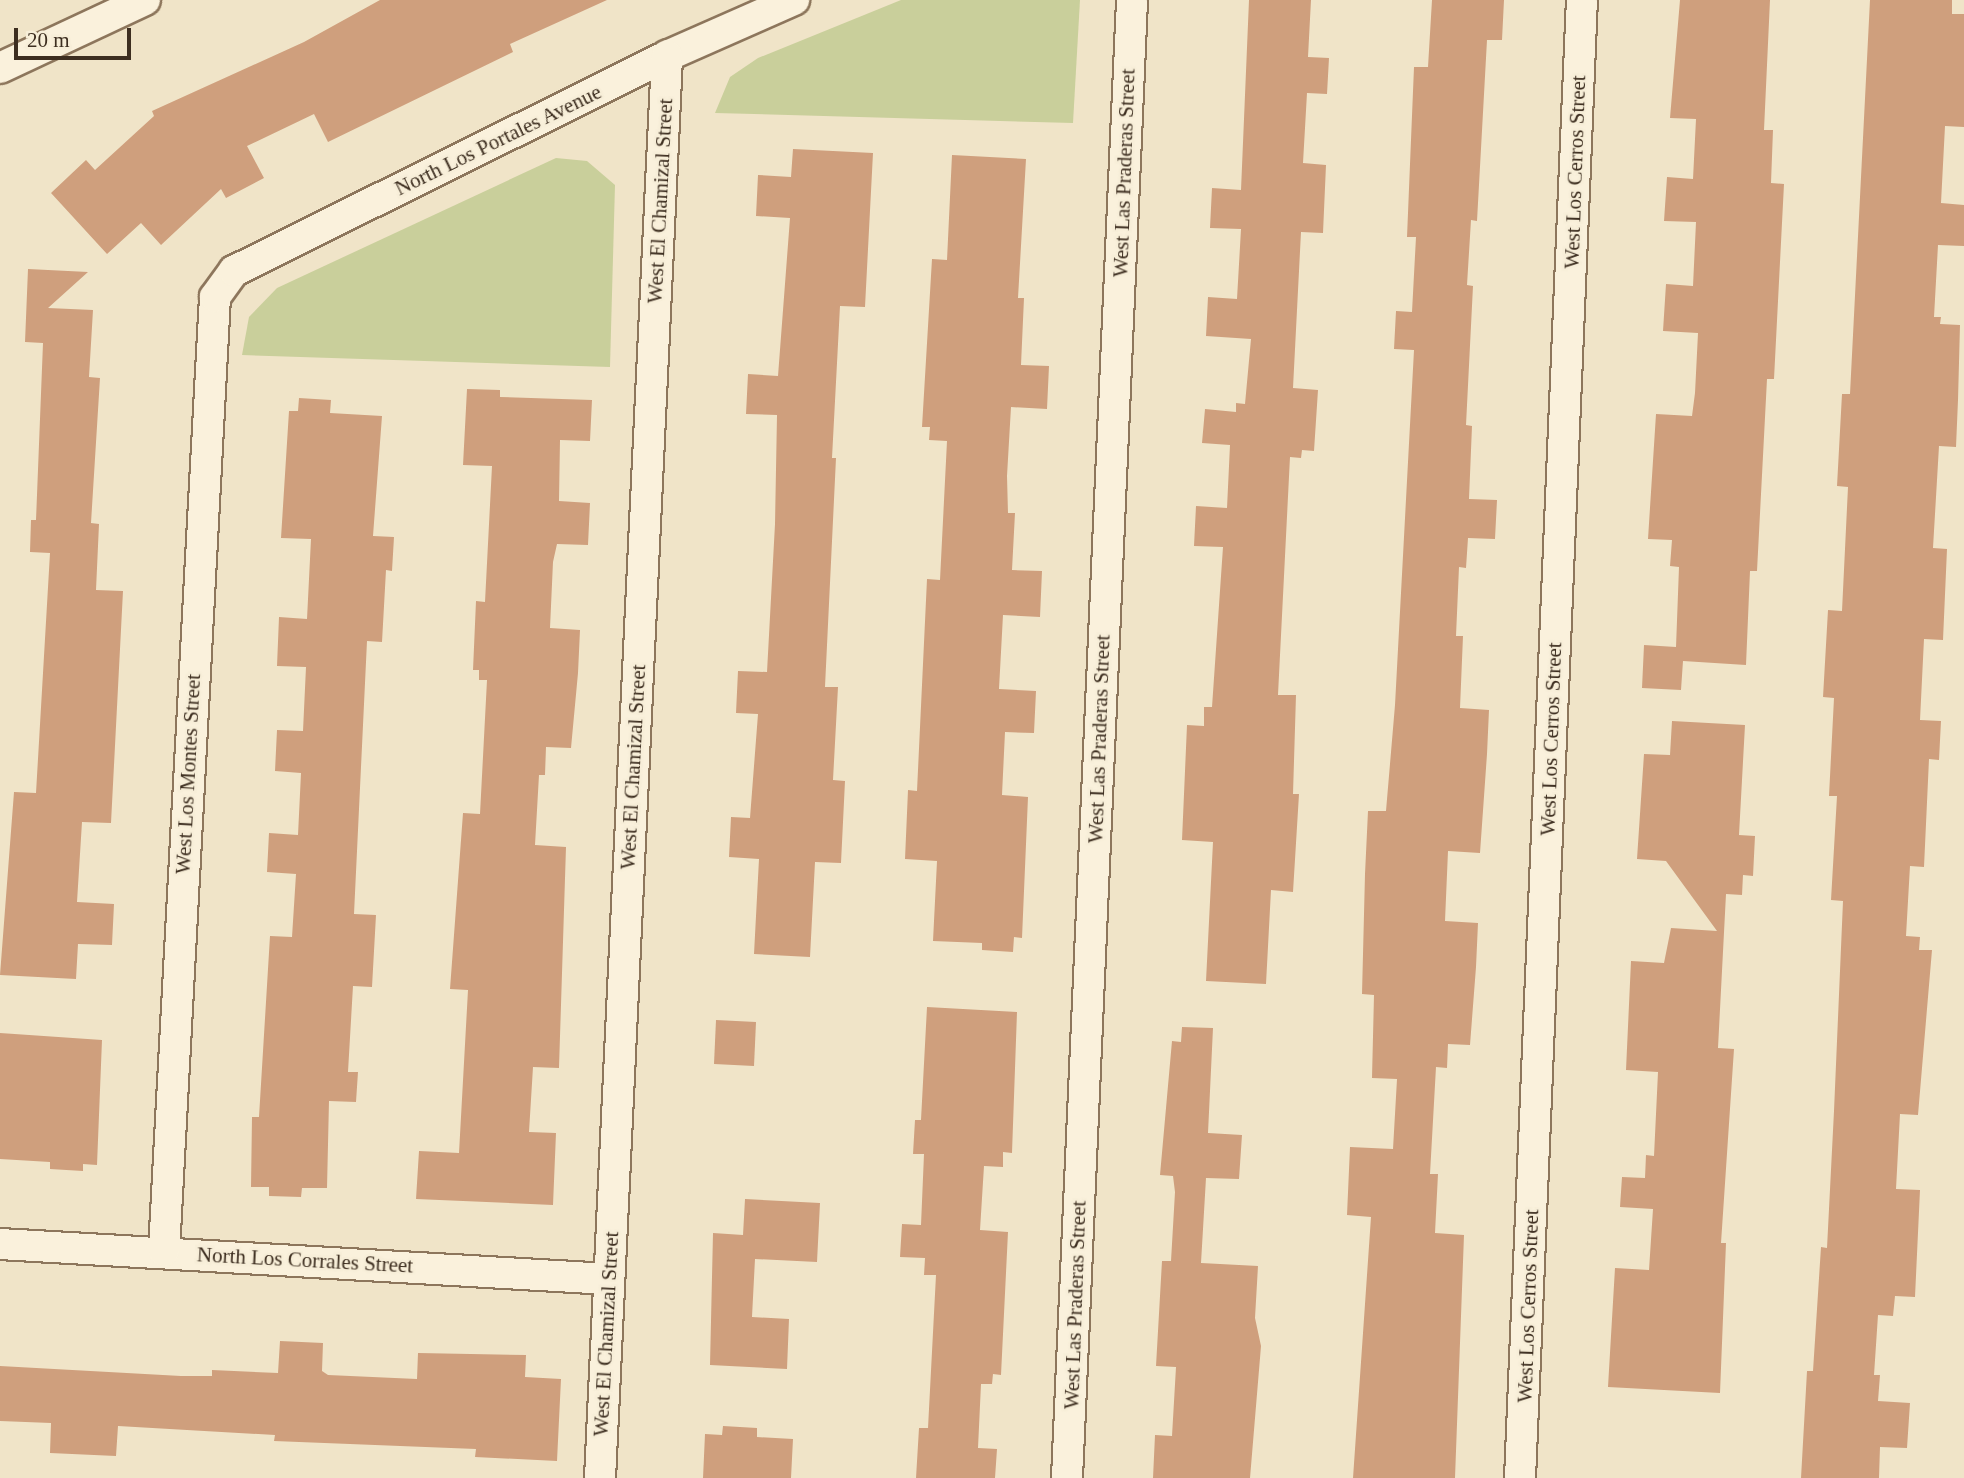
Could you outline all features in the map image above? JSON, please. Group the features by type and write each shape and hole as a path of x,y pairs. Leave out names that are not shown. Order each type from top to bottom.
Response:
{"street":[{"path":"0,68 145,0"},
{"name":"North Los Portales Avenue","path":"215,297 234,271 667,57 794,0"},
{"name":"West Las Praderas Street","path":"1067,1478 1132,0"},
{"name":"West Los Cerros Street","path":"1520,1478 1582,0"},
{"name":"West El Chamizal Street","path":"600,1478 667,57"},
{"name":"West Los Montes Street","path":"164,1251 215,297"},
{"name":"North Los Corrales Street","path":"0,1244 164,1251 609,1279"}],"green space":[{"path":"901,0 1080,0 1073,123 715,113 730,77 758,58"},
{"path":"556,158 587,161 615,185 610,367 242,355 249,317 277,288"}],"building":[{"path":"380,0 607,0 510,44 513,52 328,142 314,114 247,146 264,178 226,198 221,189 161,245 141,223 107,254 51,193 86,160 95,170 154,116 152,111 304,42"},
{"path":"1249,0 1311,0 1308,57 1329,58 1327,94 1307,93 1303,163 1326,165 1323,233 1301,232 1293,388 1318,390 1314,451 1302,450 1301,458 1290,457 1278,695 1296,695 1293,794 1299,794 1293,892 1271,890 1266,984 1206,981 1213,842 1182,840 1187,725 1204,726 1204,707 1212,707 1223,547 1194,546 1196,506 1227,508 1230,445 1202,443 1205,409 1236,412 1236,403 1245,404 1251,339 1206,336 1208,297 1237,299 1241,229 1210,228 1212,188 1241,190"},
{"path":"1432,0 1504,0 1502,40 1487,40 1477,221 1471,220 1467,285 1473,286 1466,425 1472,426 1469,499 1497,500 1495,539 1468,538 1466,568 1459,567 1456,636 1463,636 1460,708 1489,710 1487,754 1480,853 1448,851 1445,921 1478,923 1476,967 1470,1045 1448,1044 1447,1068 1436,1067 1430,1174 1438,1174 1435,1233 1464,1235 1455,1478 1353,1478 1371,1217 1347,1215 1350,1147 1393,1149 1397,1079 1372,1078 1374,995 1362,994 1365,874 1368,811 1386,811 1395,705 1414,350 1394,349 1396,311 1412,312 1416,237 1407,237 1414,67 1428,67"},
{"path":"1680,0 1770,0 1764,130 1773,130 1771,183 1784,184 1774,379 1767,379 1757,571 1750,571 1746,665 1683,661 1681,690 1642,688 1644,645 1676,647 1679,567 1670,566 1672,540 1648,539 1656,414 1692,416 1695,393 1698,333 1663,331 1666,284 1693,286 1696,222 1664,221 1667,177 1693,179 1696,119 1670,118"},
{"path":"1870,0 1952,0 1952,14 1964,14 1964,127 1945,126 1941,203 1964,205 1964,246 1938,245 1934,317 1941,317 1940,324 1960,325 1956,447 1939,446 1933,548 1947,549 1943,640 1924,639 1920,720 1941,721 1939,760 1929,759 1924,867 1910,866 1906,936 1920,937 1919,950 1932,950 1918,1115 1900,1114 1896,1189 1920,1190 1915,1297 1895,1296 1893,1316 1878,1315 1874,1375 1880,1375 1878,1401 1910,1403 1907,1448 1880,1447 1879,1478 1801,1478 1807,1371 1813,1371 1821,1247 1827,1248 1834,1111 1843,901 1831,900 1837,796 1829,796 1834,698 1823,697 1828,610 1842,611 1848,487 1837,486 1842,394 1850,394"},
{"path":"793,149 873,153 865,307 840,306 832,458 836,458 825,687 838,687 833,780 845,781 841,863 815,862 810,957 754,954 759,859 729,857 731,817 750,818 758,714 736,713 738,671 767,672 775,524 777,415 746,414 748,374 778,376 790,218 756,216 758,175 791,177"},
{"path":"952,155 1026,159 1018,298 1024,298 1021,365 1049,366 1047,409 1011,407 1007,476 1008,513 1015,513 1012,570 1042,571 1040,617 1003,615 999,689 1036,691 1034,733 1005,732 1002,795 1028,797 1022,938 1014,937 1013,952 982,950 982,943 933,941 937,861 905,859 908,790 917,791 927,579 940,580 947,441 929,440 930,427 922,427 932,259 947,260"},
{"path":"28,269 88,272 48,308 93,310 89,377 100,378 91,523 99,524 96,590 123,591 111,823 82,822 77,902 114,904 112,945 78,944 76,979 0,975 14,792 36,793 50,553 30,552 31,520 36,520 43,343 25,342"},
{"path":"467,389 500,390 500,397 592,400 590,441 560,440 559,501 590,503 588,545 557,544 553,562 550,628 580,630 578,673 571,748 546,747 545,775 539,775 535,845 566,847 559,1068 533,1067 529,1132 556,1133 553,1205 416,1199 419,1151 459,1153 468,990 450,989 463,813 480,814 487,680 479,680 479,670 473,670 476,601 485,602 492,466 463,465"},
{"path":"299,398 331,400 330,413 382,416 373,536 394,537 392,571 386,570 382,642 367,641 354,914 376,915 372,987 353,986 348,1072 358,1072 356,1102 329,1101 327,1188 302,1188 301,1197 269,1196 269,1187 251,1187 252,1117 259,1117 270,936 292,937 296,874 267,872 269,833 298,835 301,773 275,771 277,730 303,731 306,667 277,666 279,617 307,619 311,539 281,538 289,411 298,411"},
{"path":"1672,721 1745,725 1739,835 1755,836 1753,876 1743,875 1742,895 1726,894 1718,1048 1734,1049 1721,1243 1726,1243 1720,1393 1608,1387 1615,1268 1649,1270 1653,1209 1620,1207 1622,1177 1645,1178 1646,1155 1654,1156 1658,1072 1626,1070 1631,961 1664,963 1671,928 1717,931 1666,861 1637,859 1644,754 1670,755"},
{"path":"927,1007 1017,1012 1012,1153 1003,1152 1003,1167 984,1166 980,1230 1008,1232 1001,1375 993,1374 992,1384 981,1384 978,1448 997,1449 995,1478 916,1478 919,1428 928,1428 936,1275 924,1275 925,1258 900,1257 902,1224 921,1225 924,1154 913,1154 915,1120 921,1120"},
{"path":"716,1020 756,1022 754,1066 714,1064"},
{"path":"1182,1027 1213,1028 1208,1133 1242,1135 1239,1179 1206,1178 1201,1263 1258,1266 1255,1318 1261,1346 1250,1478 1153,1478 1155,1435 1172,1436 1176,1367 1156,1366 1162,1261 1171,1261 1175,1192 1173,1176 1160,1175 1172,1041 1181,1042"},
{"path":"0,1033 102,1040 97,1165 83,1164 83,1171 50,1169 50,1162 0,1159"},
{"path":"745,1199 820,1203 817,1262 755,1259 752,1317 789,1319 787,1369 710,1365 713,1233 743,1235"},
{"path":"280,1341 323,1343 322,1371 328,1375 417,1379 418,1353 526,1355 525,1377 561,1379 557,1461 475,1457 476,1449 274,1441 275,1435 118,1426 116,1456 50,1453 51,1423 0,1421 0,1366 181,1376 212,1376 212,1370 278,1373"},
{"path":"723,1426 757,1428 757,1437 793,1439 791,1478 703,1478 705,1434 722,1435"}]}
